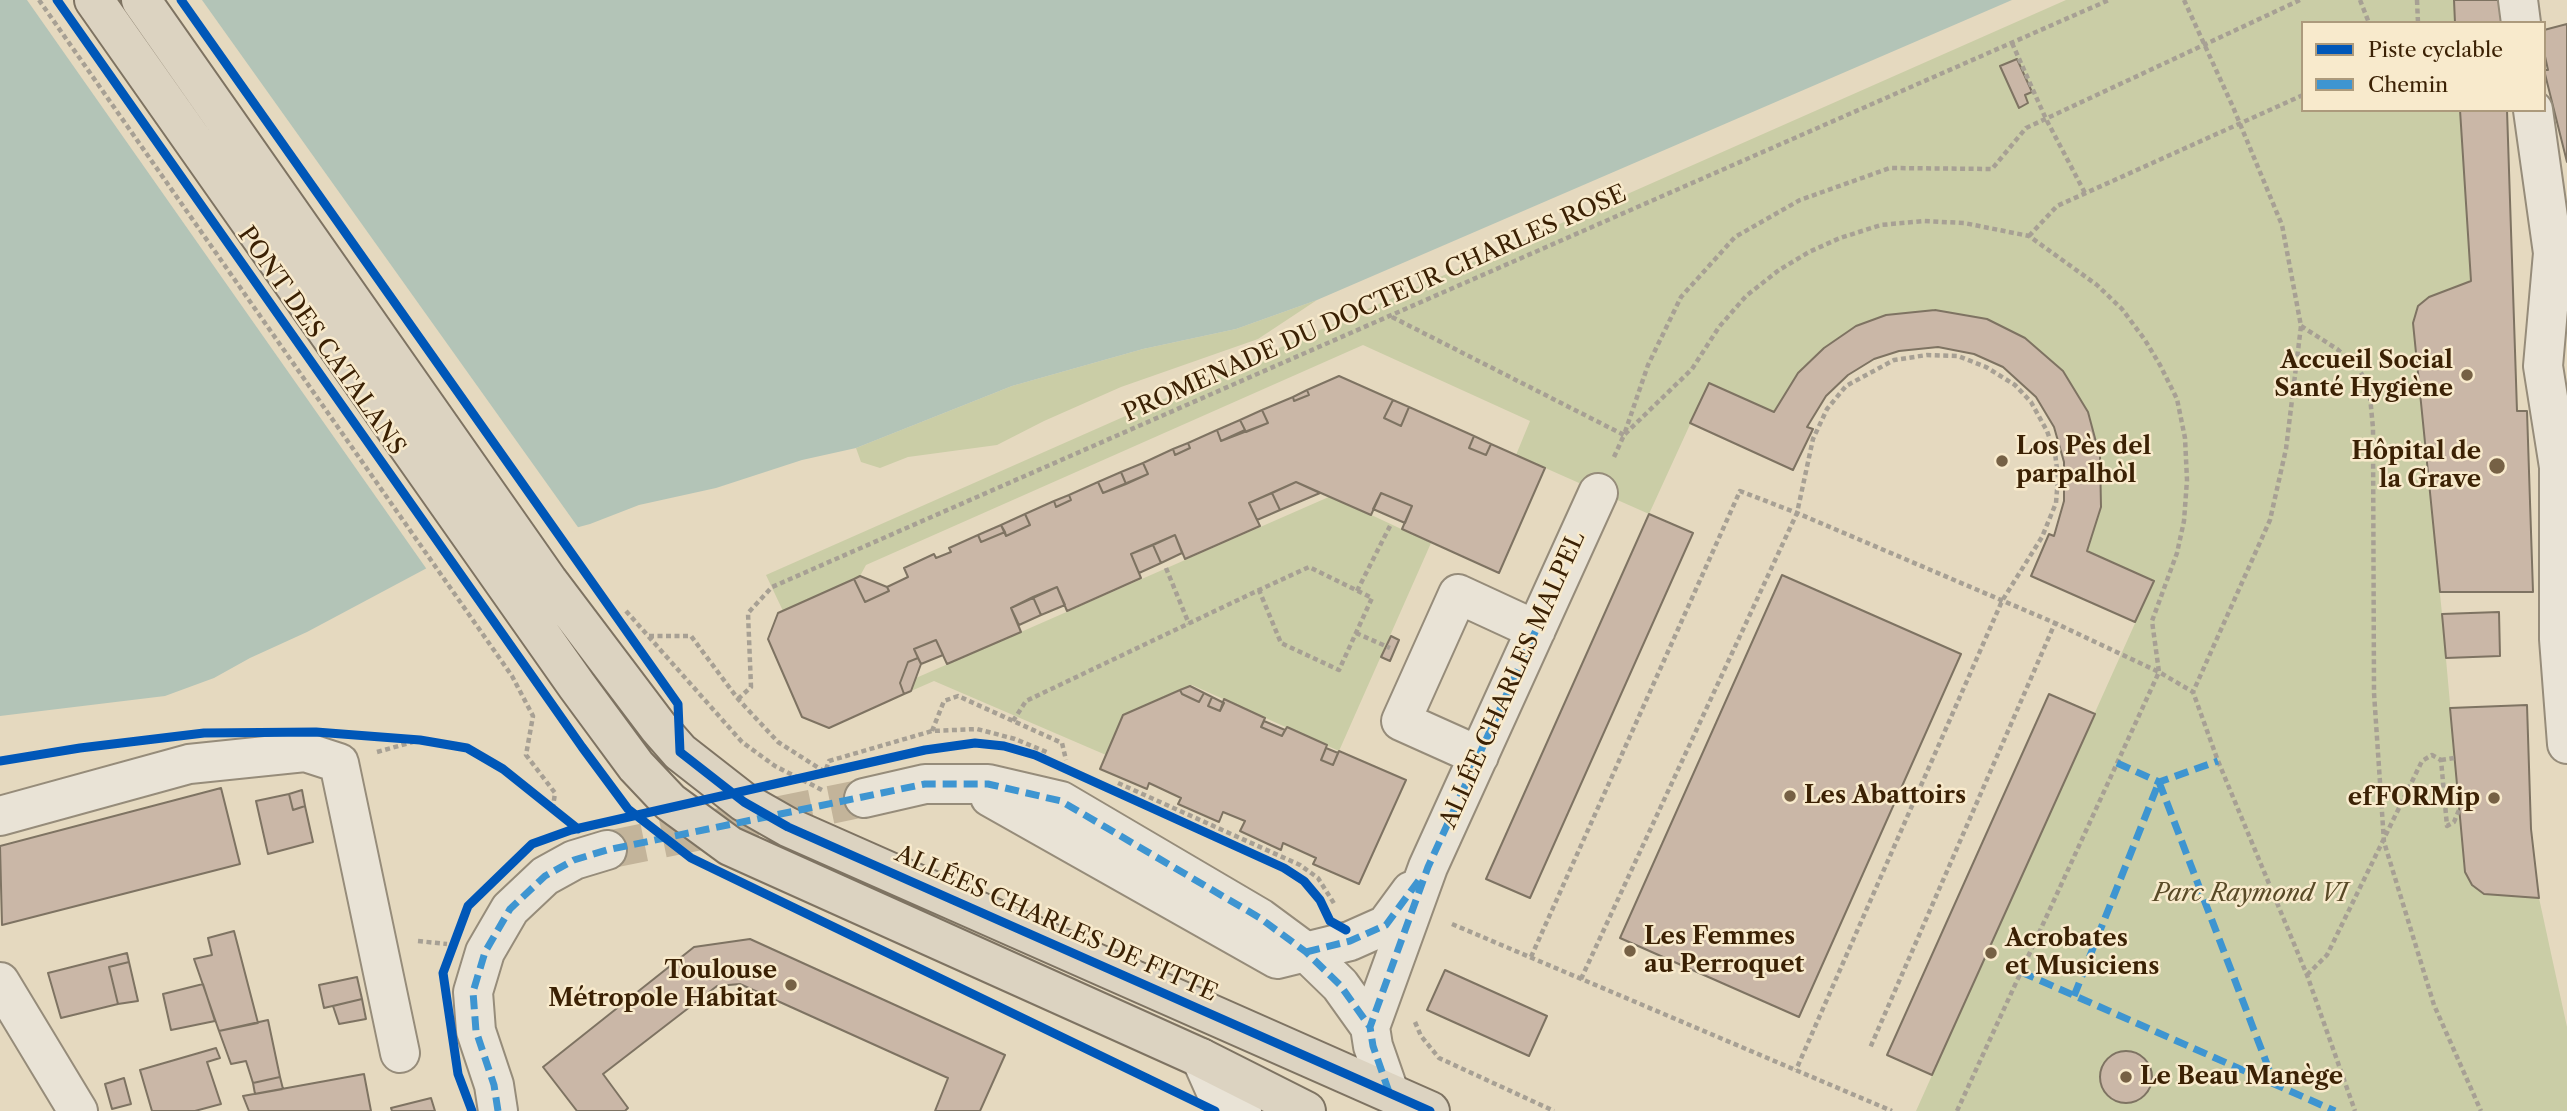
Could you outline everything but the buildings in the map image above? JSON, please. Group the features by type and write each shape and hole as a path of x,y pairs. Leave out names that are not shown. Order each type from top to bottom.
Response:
{"main road":[{"name":"PONT DES CATALANS","path":"94,0 577,686 636,766 670,802 730,846 1201,1058"},
{"name":"PONT DES CATALANS","path":"141,0 540,570 610,663"},
{"name":"ALLÉES CHARLES DE FITTE","path":"610,663 680,752 744,802 788,827 1413,1105"},
{"path":"1201,1058 1306,1111"}],"street":[{"path":"2518,0 2521,21"},
{"path":"2533,112 2553,253 2543,366 2559,467 2559,639 2567,744"},
{"name":"ALLÉE CHARLES MALPEL","path":"1370,1027 1428,867 1598,493"},
{"path":"1479,756 1401,721 1458,594 1536,629"},
{"path":"0,816 189,764 305,752 339,762 400,1052"},
{"path":"850,787 988,783 1061,801 1260,918 1306,952 1340,985 1370,1027 1373,1046 1413,1105"},
{"path":"498,1111 494,1086 476,1031 473,992 485,952 510,909 545,876 574,860 607,850"},
{"name":"ALLÉE CHARLES MALPEL","path":"1306,952 1350,941 1386,925 1428,867"},
{"path":"0,982 78,1111"},
{"path":"1201,1058 1217,1094 1242,1111"}],"path":[{"path":"39,0 512,676 533,716 526,755 555,793 553,807"},
{"path":"2184,0 2282,225 2301,326 2286,449 2270,520 2193,692"},
{"path":"1598,493 1624,435 1648,365 1681,297 1735,237 1800,200 1890,168 1992,169 2026,128 2300,0"},
{"path":"2360,0 2369,21"},
{"path":"2417,0 2418,21"},
{"path":"2012,43 2046,119 2085,193"},
{"path":"2029,236 2057,206 2301,96"},
{"path":"1624,435 1692,369 1719,327 1746,296 1809,251 1881,225 1924,221 1964,223 2029,236 2096,285 2122,309 2145,340 2177,399 2185,438 2187,480 2184,521 2177,554 2152,621 2159,672 1957,1111"},
{"path":"1391,317 1624,435"},
{"path":"2301,326 2344,355 2358,368 2369,386 2373,428 2374,693 2384,842 2434,1005 2481,1111"},
{"path":"1581,979 1797,513 1813,439 1827,409 1846,386 1894,360 1927,355 1958,356 1986,367 2015,385 2031,402 2047,431 2056,453 2056,503 2042,537 2002,601 1796,1070"},
{"path":"1531,957 1740,491 2055,623 2159,672 2193,692 2218,761 2307,975 2355,1111"},
{"path":"1357,591 1391,524"},
{"path":"1013,721 1026,701 1259,590 1309,567 1371,598 1339,670 1281,643 1259,590"},
{"path":"1166,568 1189,624"},
{"path":"1870,1048 2055,623"},
{"path":"1356,633 1391,648"},
{"path":"648,636 691,636 738,699 778,742 850,787 775,766 742,742 648,636"},
{"path":"932,731 944,701 958,696 1062,743 1063,763 1072,772"},
{"path":"994,745 1048,761"},
{"path":"2307,975 2327,955 2422,761 2432,755 2441,760 2454,758"},
{"path":"2441,760 2447,826 2454,822 2459,810"},
{"path":"1110,789 1294,875"},
{"path":"1413,907 1892,1111"},
{"path":"450,954 458,932"},
{"path":"1413,1019 1421,1037 1439,1059 1554,1111"}],"green space":[{"name":"Parc Raymond VI","path":"2066,0 2454,0 2455,21 2301,21 2301,112 2460,112 2471,281 2429,297 2418,306 2413,323 2465,872 2472,885 2484,894 2539,898 2567,1027 2567,1111 1916,1111 2154,581 2087,551 2101,507 2100,457 2088,412 2062,371 2025,338 1987,319 1935,310 1886,315 1824,348 1798,373 1774,412 1709,383 1649,514 1516,455 1530,421 1363,345 866,565 860,576 783,611 766,575"},
{"path":"1317,300 1258,339 1121,387 997,445 908,457 880,468 861,462 856,448 1012,386 1143,349 1236,329"},
{"path":"1331,496 1431,543 1339,751 1192,685 1180,690 1106,755 934,681 911,691 916,678"}],"shaded area":[{"path":"0,0 2012,0 1317,300 1236,329 1143,349 1012,386 856,448 802,460 716,488 639,505 590,524 427,568 214,678 165,696 0,716"}],"pier":[{"path":"27,0 202,0 580,530 428,571"}],"tunnel":[{"path":"607,850 864,798"}],"marked path":[{"path":"1389,1092 1373,1046 1370,1027 1428,867 1536,630"},
{"path":"2117,763 2159,782 2218,761"},
{"path":"2159,782 2275,1085"},
{"path":"2074,996 2159,782"},
{"path":"498,1111 494,1085 476,1031 473,992 485,952 510,909 545,876 574,860 607,850 925,784 988,784 1061,801 1260,918 1306,952 1340,985 1370,1027"},
{"path":"1306,952 1350,941 1386,925 1419,880"},
{"path":"2021,972 2335,1111"}],"cycle path":[{"path":"57,0 628,809 691,858 1215,1111"},
{"path":"181,0 678,704 680,752 744,802 788,827 1430,1111"},
{"path":"0,761 204,733 316,732 420,740 467,748 503,769 578,829"},
{"path":"472,1111 458,1074 443,973 468,906 532,844 571,830 925,750 975,743 1004,746 1035,755 1284,868 1304,881 1320,900 1330,921 1346,930"}],"place":[{"name":"Accueil Social Santé Hygiène","path":"2467,375"},
{"name":"Los Pès del parpalhòl","path":"2002,461"},
{"name":"Hôpital de la Grave","path":"2497,466"},
{"name":"Les Abattoirs","path":"1790,796"},
{"name":"efFORMip","path":"2494,798"},
{"name":"Les Femmes au Perroquet","path":"1630,951"},
{"name":"Acrobates et Musiciens","path":"1991,953"},
{"name":"Toulouse Métropole Habitat","path":"791,985"},
{"name":"Le Beau Manège","path":"2126,1077"}]}
